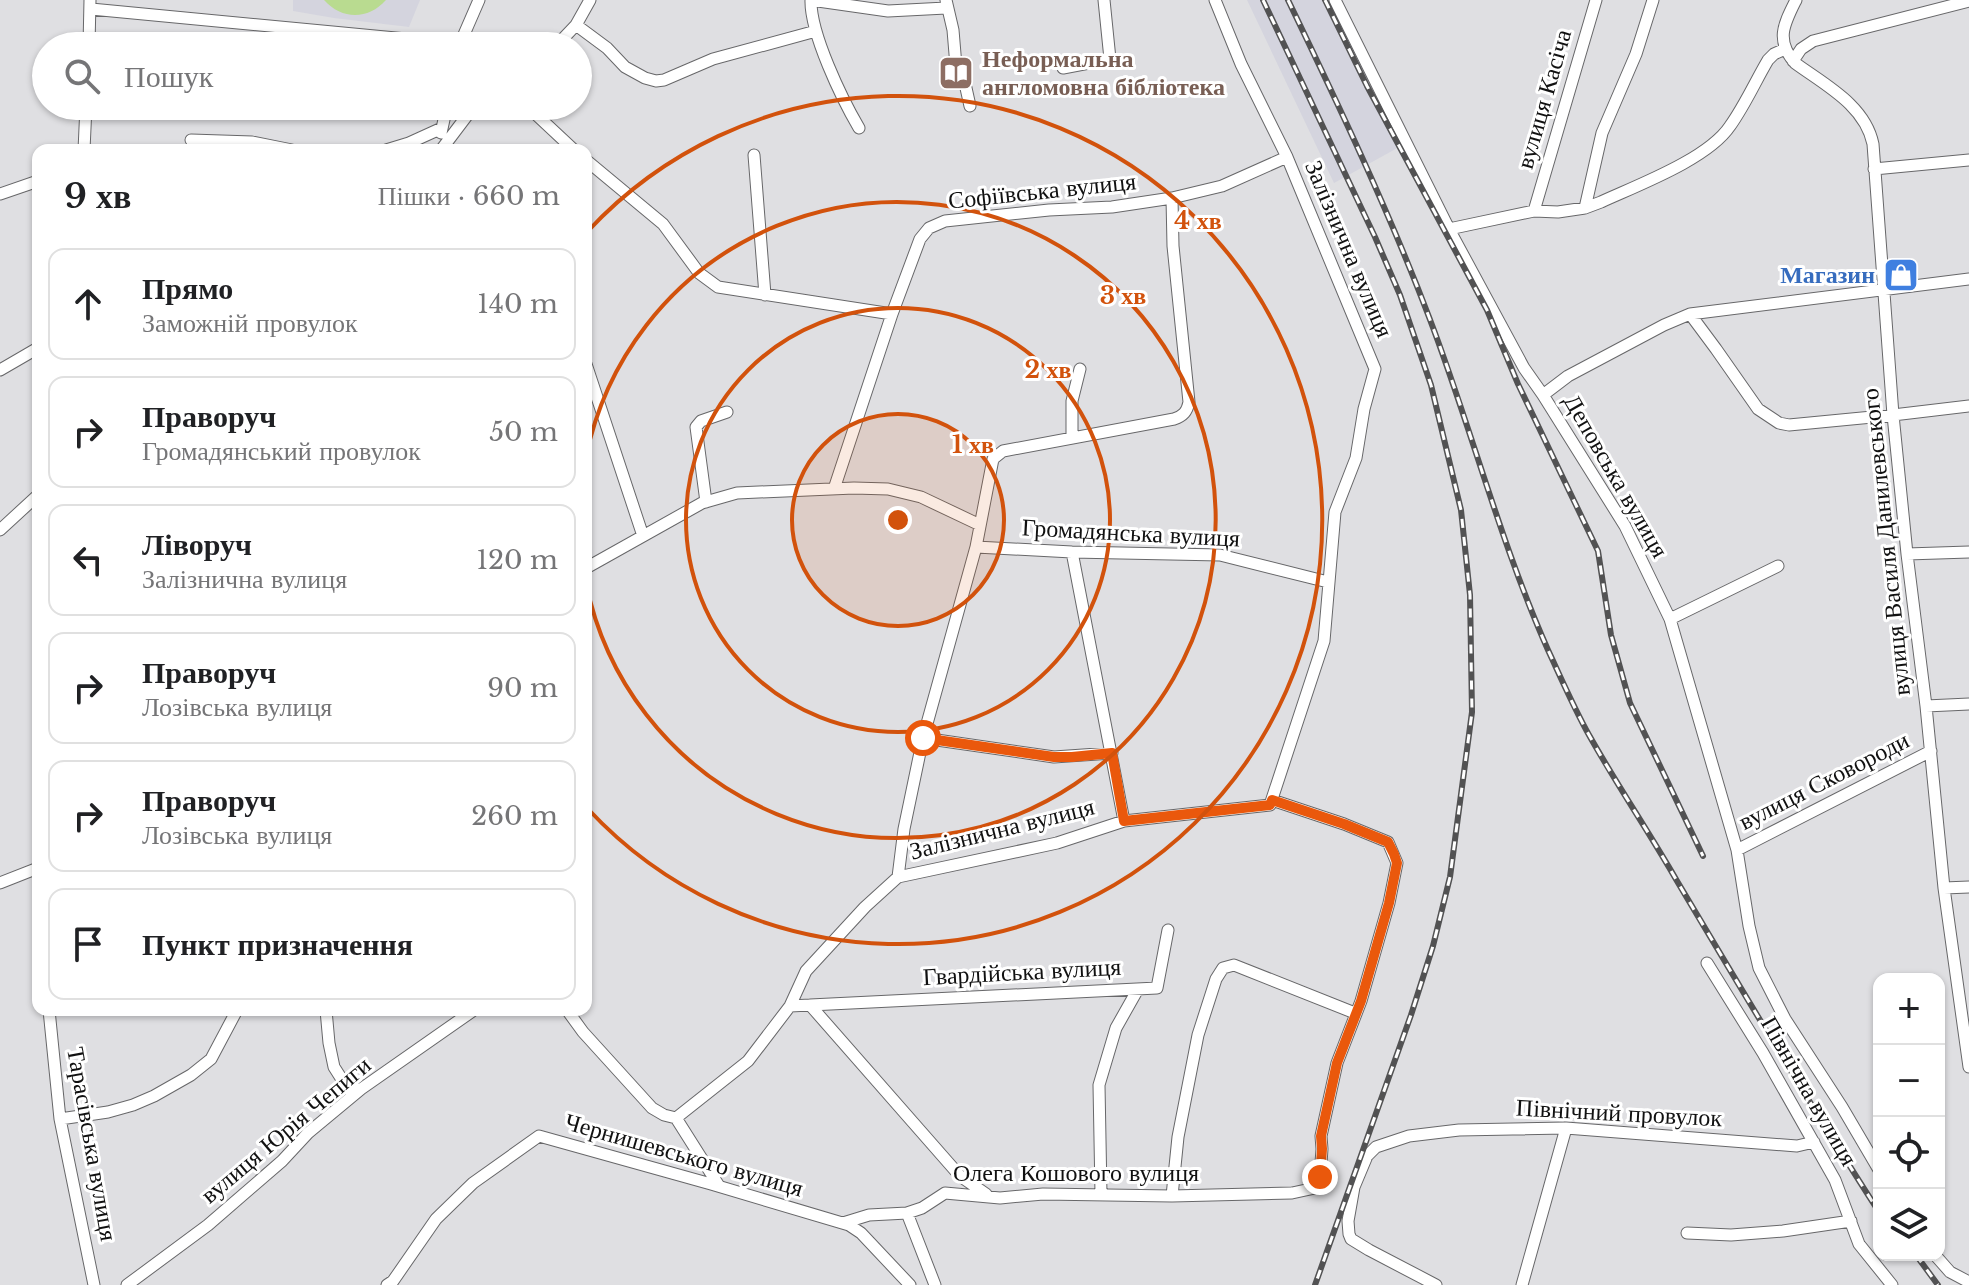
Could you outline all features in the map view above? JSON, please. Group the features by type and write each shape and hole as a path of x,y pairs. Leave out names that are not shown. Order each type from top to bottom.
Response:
{"street":[{"path":"465,32 479,0"},
{"path":"569,32 590,0"},
{"path":"859,128 816,31 811,0 888,11 946,4 953,30 956,66 970,106"},
{"path":"1063,68 1110,59 1104,0"},
{"name":"Залізнична вулиця","path":"898,877 1057,843 1124,821 1270,805 1272,800 1324,641 1335,512 1356,458 1364,409 1375,369 1287,157 1241,64 1215,0"},
{"name":"Деповська вулиця","path":"1335,0 1449,229 1524,368 1625,526 1670,619 1737,850 1759,968 1785,1019 1873,1160"},
{"name":"вулиця Касіча","path":"1534,211 1596,0"},
{"path":"1585,208 1602,133 1636,54 1653,0"},
{"path":"1449,229 1534,211 1558,212 1585,208 1693,158 1713,144 1730,126 1771,57 1785,49 1783,31 1796,0"},
{"path":"1793,61 1801,49 1813,41 1969,1"},
{"path":"89,32 90,5 339,32"},
{"path":"576,25 585,32"},
{"path":"592,37 625,67 656,81 713,59 816,31"},
{"name":"вулиця Василя Данилевського","path":"1785,49 1793,61 1855,108 1871,136 1907,554 1944,888 1969,1067"},
{"path":"84,144 85,120"},
{"path":"441,144 444,120"},
{"path":"445,144 466,120"},
{"path":"542,120 568,144"},
{"path":"406,144 442,128"},
{"path":"191,140 262,144"},
{"path":"754,155 765,295"},
{"name":"Софіївська вулиця","path":"834,489 920,239 934,225 945,221 1112,207 1172,198 1222,186 1287,157"},
{"path":"1874,169 1969,160"},
{"path":"592,165 663,224 704,279 718,287 892,314"},
{"path":"0,194 32,183"},
{"path":"676,1118 748,1061 790,1006 806,971 865,907 898,877 904,829 923,738 976,547 995,456 1003,451 1174,419 1185,414 1189,402 1173,246 1172,198"},
{"path":"1543,395 1568,376 1690,314 1969,279"},
{"path":"1690,314 1758,409 1779,423 1789,425 1969,406"},
{"path":"0,370 32,351"},
{"path":"1072,438 1072,401 1080,369"},
{"path":"592,382 643,536"},
{"path":"706,502 696,427 701,421 727,412"},
{"path":"592,565 706,502 737,493 872,488 903,492 921,497 980,525"},
{"path":"0,530 32,501"},
{"name":"Громадянська вулиця","path":"976,547 1220,555 1328,582"},
{"path":"1072,552 1124,821"},
{"path":"1907,554 1969,552"},
{"path":"1670,619 1778,566"},
{"path":"1926,706 1969,704"},
{"path":"923,738 1054,757 1112,753"},
{"name":"вулиця Сковороди","path":"1737,850 1931,751"},
{"path":"1172,1196 1178,1137 1198,1035 1216,979 1223,968 1234,965 1355,1013 1389,903 1397,863 1388,842 1272,800"},
{"path":"0,883 32,870"},
{"path":"1944,888 1969,887"},
{"path":"1138,989 1157,988 1168,930"},
{"name":"Північна вулиця","path":"1707,963 1763,1053 1835,1180 1859,1244 1892,1285"},
{"name":"Гвардійська вулиця","path":"790,1006 1138,989"},
{"name":"Гвардійська вулиця","path":"1101,1194 1099,1085 1116,1028 1138,989"},
{"path":"810,1005 960,1176 990,1196"},
{"name":"Олега Кошового вулиця","path":"843,1223 869,1215 907,1213 922,1208 945,1193 1000,1198 1043,1194 1172,1196 1292,1193 1315,1188 1320,1177 1321,1136 1330,1092 1355,1013"},
{"name":"Тарасівська вулиця","path":"50,1016 60,1119 94,1285"},
{"path":"60,1119 133,1105 191,1075 211,1059 232,1016"},
{"path":"327,1016 334,1067 348,1089 361,1089"},
{"name":"вулиця Юрія Чепиги","path":"127,1285 220,1215 282,1161 308,1133 361,1089 465,1016"},
{"path":"571,1016 652,1108 676,1118 719,1186"},
{"path":"1522,1285 1566,1128"},
{"name":"Північний провулок","path":"1436,1285 1351,1239 1348,1221 1354,1187 1367,1156 1376,1147 1409,1136 1459,1130 1566,1128 1797,1146 1814,1142"},
{"name":"Чернишевського вулиця","path":"387,1285 393,1281 436,1219 473,1183 539,1136 843,1223 861,1233 910,1285"},
{"path":"907,1213 935,1285"},
{"path":"1687,1233 1731,1235 1851,1221"},
{"path":"1940,1261 1950,1272 1969,1282"}],"shaded area":[{"path":"293,0 420,0 409,27 293,11"},
{"path":"1247,0 1329,0 1401,146 1334,183"}],"green space":[{"path":"324,0 386,0 371,11 355,15 339,11"}],"railway":[{"path":"1263,0 1400,295 1431,385 1461,510 1470,595 1472,712 1450,877 1433,946 1411,1015 1315,1285"},
{"path":"1288,0 1397,237 1444,358 1515,568 1573,704 1611,772 1873,1202"},
{"path":"1325,0 1367,86 1487,310 1518,384 1598,551 1611,635 1630,703 1703,856"},
{"path":"1920,1261 1938,1285"}],"place":[{"name":"Неформальна англомовна бібліотека","path":"956,73"},
{"name":"Магазин","path":"1901,275"}],"route":[{"path":"923,738 1054,757 1112,753 1124,821 1270,805 1272,800 1388,842 1397,863 1389,903 1361,1001 1337,1063 1321,1136 1320,1177"}]}
